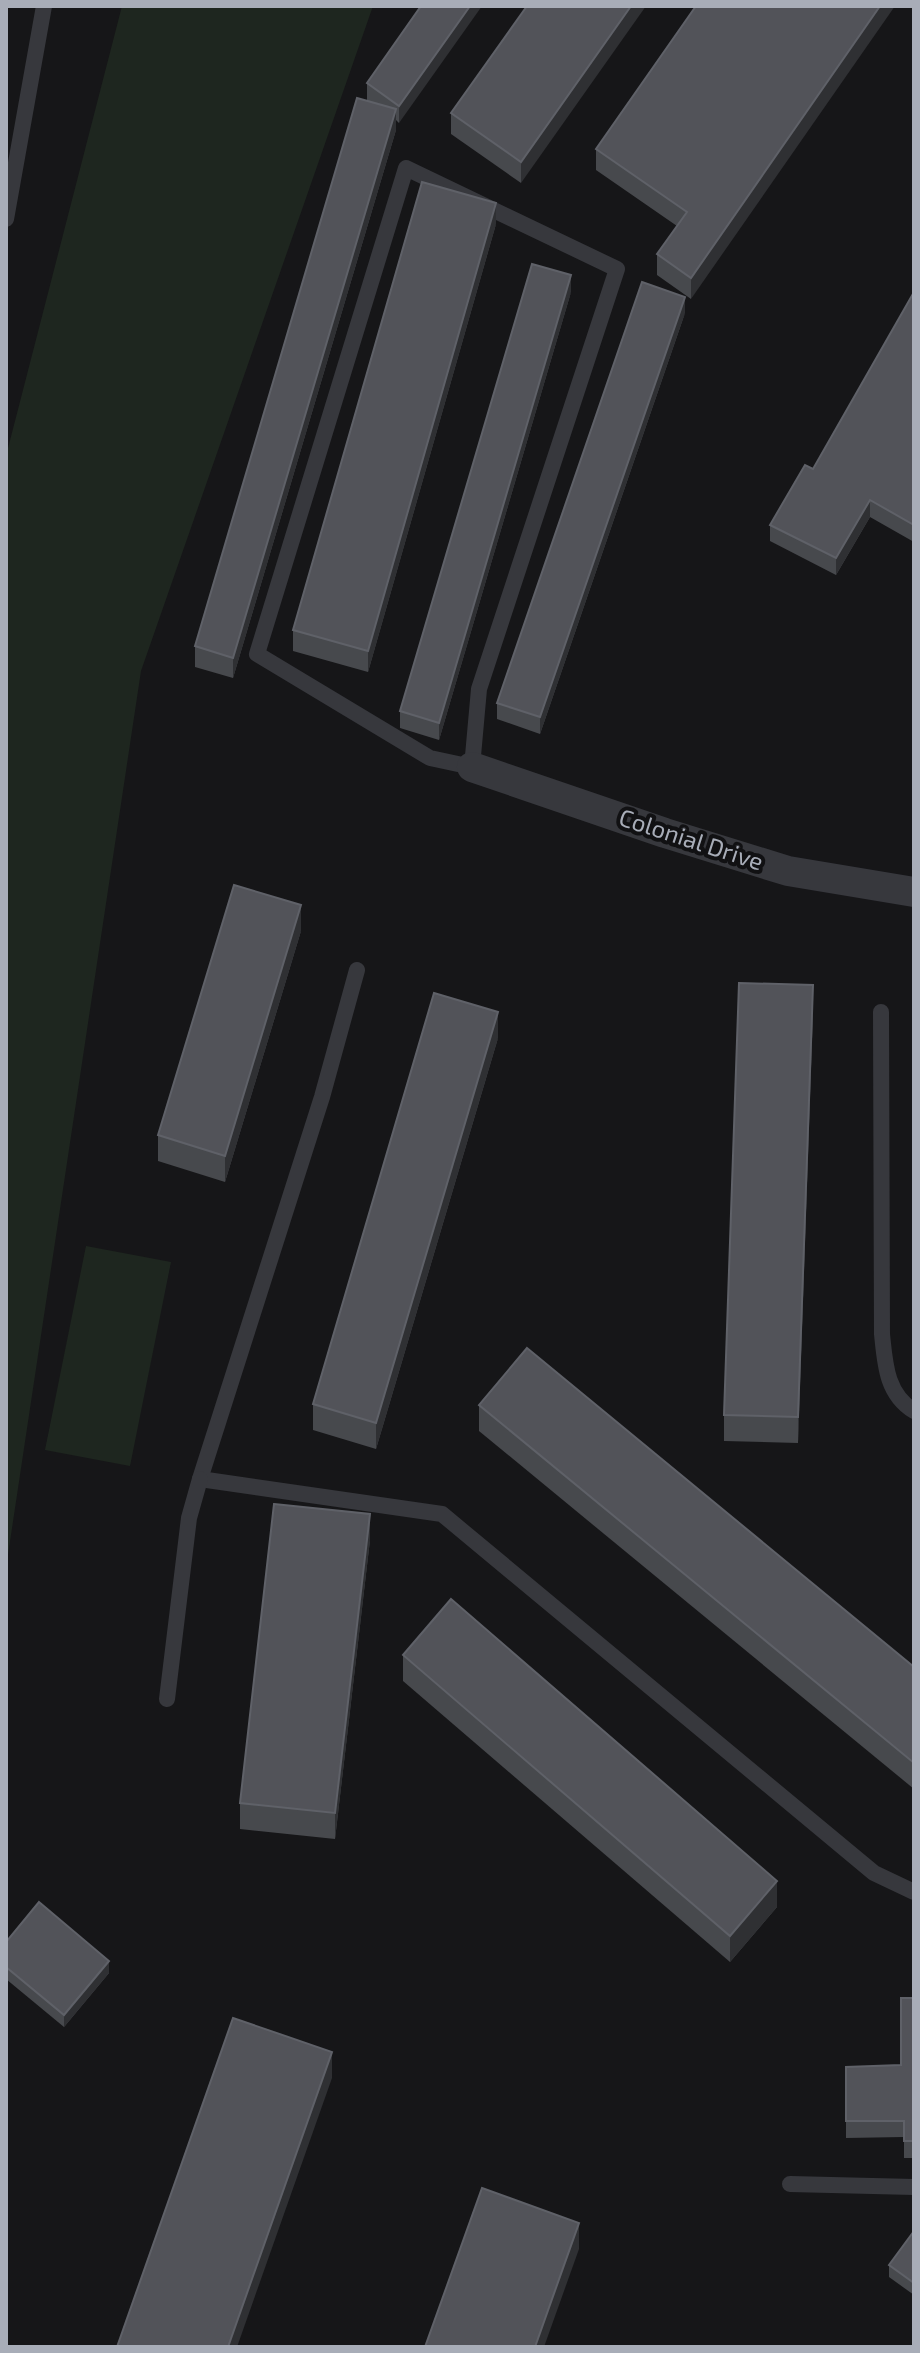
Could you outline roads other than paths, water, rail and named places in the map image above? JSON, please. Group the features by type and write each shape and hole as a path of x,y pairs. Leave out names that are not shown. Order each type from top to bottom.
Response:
{"street":[{"name":"Colonial Drive","path":"472,767 788,871 914,892"}],"lane":[{"path":"6,219 44,6"},
{"path":"406,168 617,269 479,689 472,767 430,758 257,654 406,168"},
{"path":"167,1699 189,1518 322,1097 357,970"},
{"path":"881,1012 882,1334 886,1378 905,1405 914,1411"},
{"path":"200,1479 442,1514 874,1873 914,1892"},
{"path":"790,2184 914,2187"}]}
